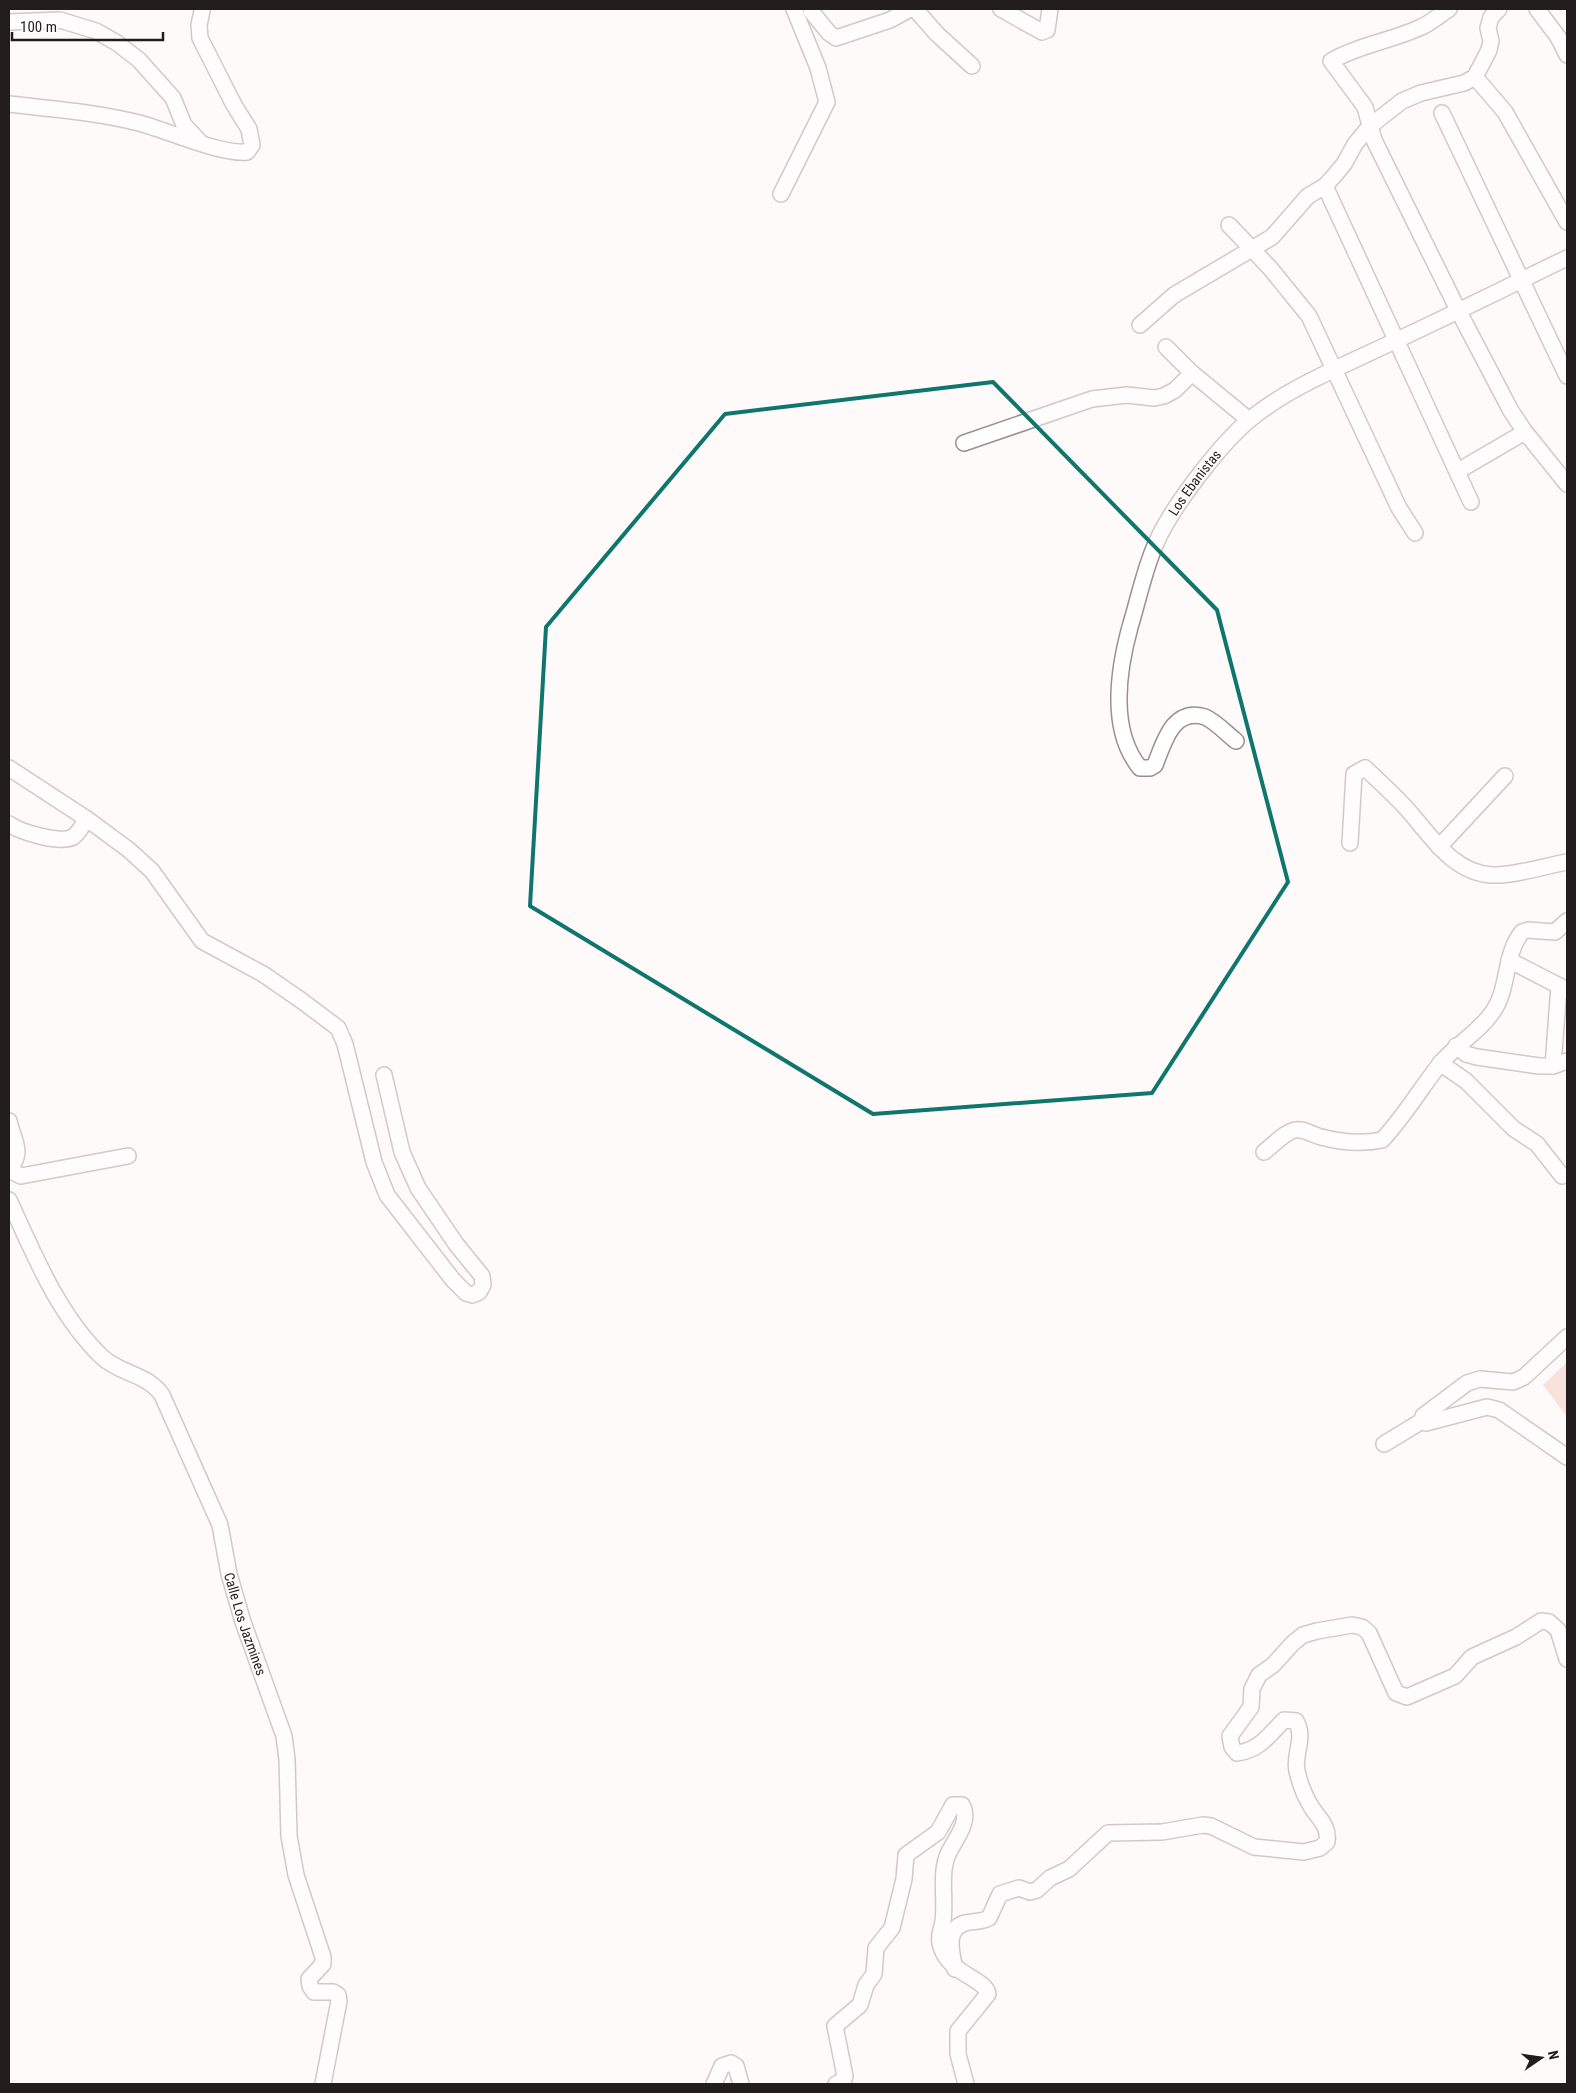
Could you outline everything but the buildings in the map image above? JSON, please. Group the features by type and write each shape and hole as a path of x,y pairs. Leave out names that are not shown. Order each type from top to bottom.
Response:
{"street":[{"path":"781,194 827,102 818,68 795,12 813,10 829,33 836,38 890,20 910,9"},
{"path":"915,9 937,34 972,66"},
{"path":"1001,9 1042,32 1045,32 1048,28 1050,9"},
{"path":"1449,9 1421,27 1387,40 1362,46 1330,61 1365,108 1374,140 1459,312 1525,432 1567,484"},
{"path":"1140,325 1174,295 1272,237 1308,196 1325,186 1344,164 1355,144 1370,126 1408,98 1464,83 1475,77 1489,50 1491,41 1488,28 1491,17 1498,9"},
{"path":"1537,9 1558,37 1567,55"},
{"path":"9,104 109,117 200,143 242,152 250,149 253,142 249,129 234,105 200,38 199,24 202,11"},
{"path":"9,22 60,20 96,31 117,43 139,60 173,98 184,124 200,143"},
{"path":"1475,77 1505,112 1567,222"},
{"path":"1442,114 1567,376"},
{"path":"1325,186 1471,502"},
{"path":"1229,225 1299,301 1309,316 1399,508 1415,533"},
{"name":"Los Ebanistas","path":"1236,741 1206,718 1189,715 1182,717 1173,726 1155,764 1150,768 1140,768 1123,733 1119,680 1123,653 1142,589 1164,528 1223,445 1249,420 1293,391 1334,370 1459,312 1567,258"},
{"path":"1166,347 1192,373 1249,420"},
{"path":"964,443 1092,399 1127,395 1154,398 1164,396 1175,390 1192,373"},
{"path":"1458,471 1525,432"},
{"path":"9,768 87,818 129,850 152,871 202,941 263,974 338,1028 345,1044 374,1162 387,1195 453,1280 466,1293 472,1295 479,1292 483,1285 482,1276 456,1244 418,1188 402,1152 384,1075"},
{"path":"1350,843 1354,774 1365,768 1399,800 1439,847 1453,860 1484,874 1494,875 1567,862"},
{"path":"1439,847 1505,776"},
{"path":"9,824 39,836 64,839 76,835 87,818"},
{"path":"1264,1152 1293,1130 1300,1130 1322,1137 1359,1142 1382,1140 1440,1063 1456,1046 1482,1025 1495,1009 1509,960 1522,932 1528,930 1555,932 1567,920"},
{"path":"1456,1046 1466,1054 1477,1057 1560,1064 1563,988 1509,960"},
{"path":"1440,1063 1466,1081 1514,1129 1537,1144 1562,1176"},
{"path":"9,1121 18,1153 17,1160 9,1170 21,1176 128,1156"},
{"name":"Calle Los Jazmines","path":"9,1200 35,1258 67,1314 85,1338 103,1359 155,1385 162,1395 220,1525 228,1574 243,1622 284,1736 287,1759 289,1836 296,1875 323,1957 323,1964 309,1980 310,1986 314,1992 333,1992 338,1995 339,2001 323,2084"},
{"path":"1384,1444 1422,1421 1423,1416 1467,1383 1480,1379 1513,1382 1524,1377 1567,1337"},
{"path":"1422,1421 1426,1423 1487,1407 1499,1410 1567,1457"},
{"path":"955,1969 950,1942 952,1935 962,1924 989,1918 998,1897 1004,1892 1019,1888 1030,1892 1037,1890 1050,1878 1070,1869 1108,1833 1162,1832 1203,1825 1211,1826 1254,1847 1304,1852 1320,1848 1327,1842 1328,1832 1303,1791 1296,1768 1300,1728 1296,1721 1284,1720 1260,1746 1250,1752 1237,1753 1232,1747 1230,1736 1251,1707 1252,1688 1259,1675 1303,1635 1352,1625 1362,1627 1369,1632 1396,1693 1407,1697 1455,1676 1472,1656 1516,1637 1541,1621 1549,1622 1558,1630 1567,1659"},
{"path":"836,2084 844,2080 845,2076 835,2026 860,2005 866,1985 874,1974 876,1948 892,1928 904,1879 906,1856 938,1832 954,1805 957,1804 962,1805 965,1814 962,1830 948,1853 944,1868 943,1920 939,1937 941,1948 955,1969 985,1985 988,1994 958,2031 957,2044 966,2084"},
{"path":"714,2084 722,2066 731,2063 736,2066 741,2084"}],"highlighted area":[{"path":"993,382 1217,610 1288,882 1152,1093 873,1114 530,906 546,627 725,414"}],"shaded area":[{"path":"1567,1362 1567,1417 1543,1385"}]}
